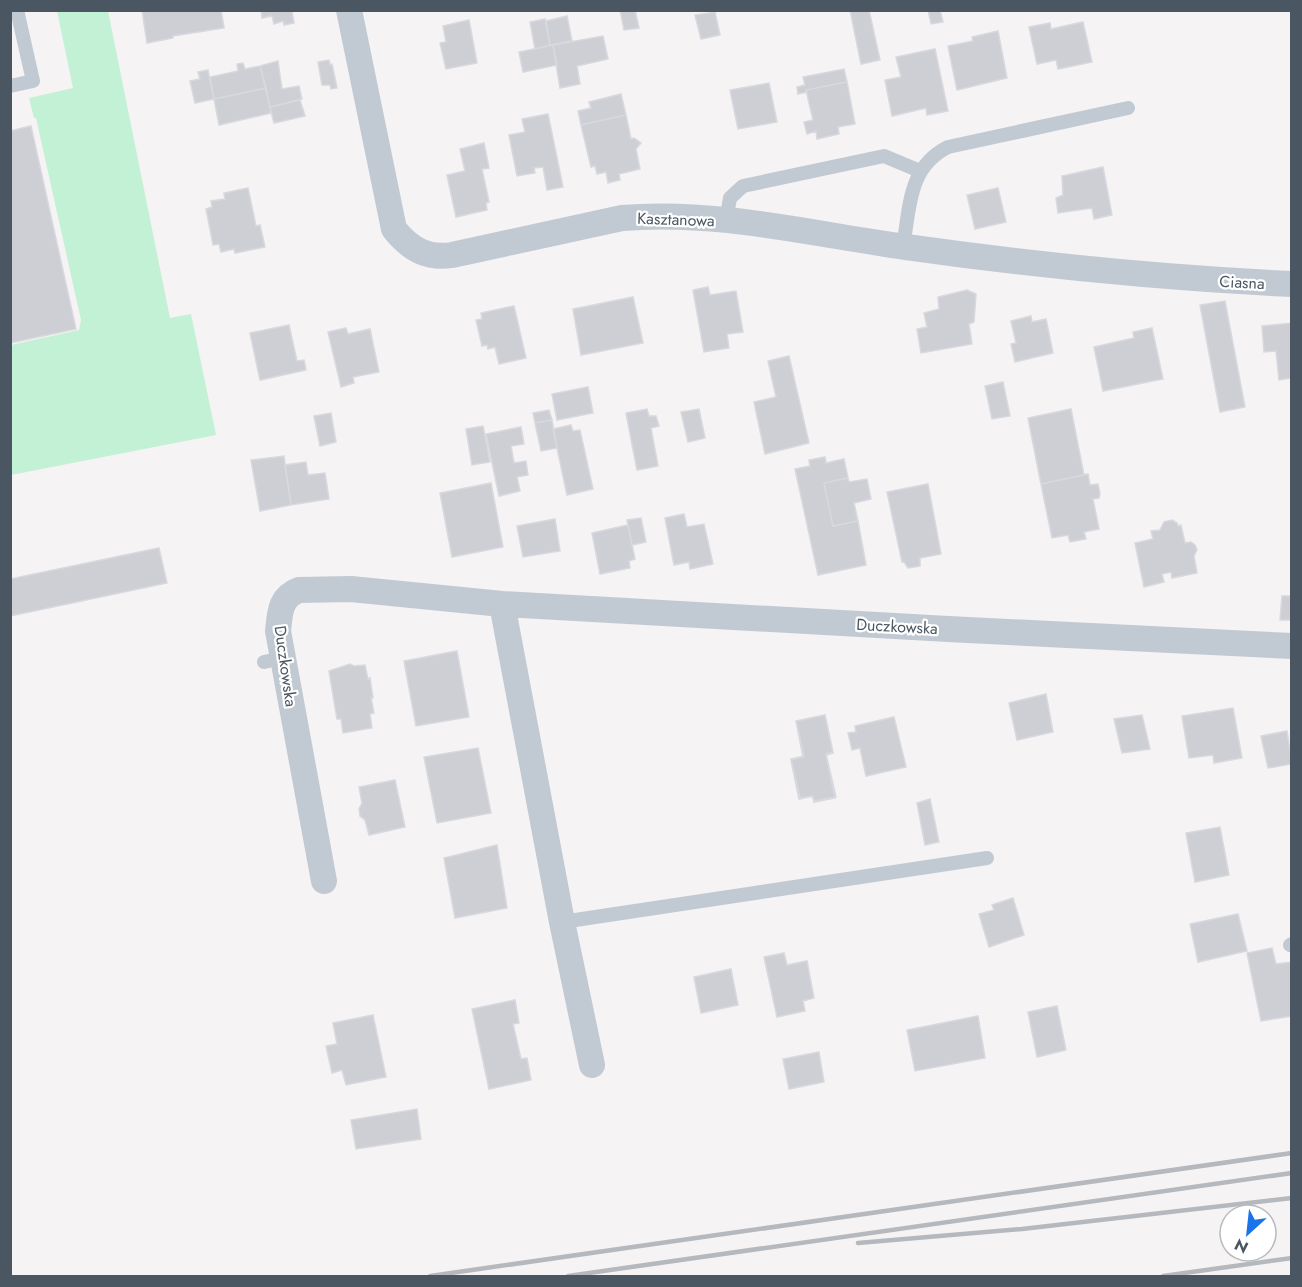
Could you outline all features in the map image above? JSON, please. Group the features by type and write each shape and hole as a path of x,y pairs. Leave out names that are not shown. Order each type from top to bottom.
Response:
{"street":[{"name":"Kasztanowa","path":"349,10 394,229 407,243 422,253 434,256 452,255 621,218 648,216 726,221 1003,260 1192,278"},
{"name":"Ciasna","path":"1192,278 1292,284"},
{"name":"Duczkowska","path":"324,881 273,660 280,606 291,593 299,590 351,589 502,604 1292,646"},
{"path":"502,604 562,922 592,1065"}],"lane":[{"path":"10,12 17,11 33,81 10,86"},
{"path":"903,247 913,186 920,171 936,153 948,147 1128,108"},
{"path":"726,221 730,198 743,186 884,156 920,171"},
{"path":"562,922 987,858"}],"green space":[{"path":"57,11 108,11 170,318 191,314 216,435 11,475 11,345 79,330 81,320 36,118 34,118 29,98 73,88"}],"building":[{"path":"142,10 221,10 224,28 173,36 173,38 147,43"},
{"path":"261,10 300,10 292,12 294,23 284,25 283,21 274,24 272,16 262,18"},
{"path":"620,10 635,10 639,28 624,30"},
{"path":"850,10 869,10 880,60 861,64"},
{"path":"928,10 940,10 943,22 931,24"},
{"path":"715,12 720,35 701,39 695,15"},
{"path":"567,16 572,41 550,45 546,21"},
{"path":"545,19 550,45 535,49 530,22"},
{"path":"469,20 477,63 446,69 440,43 446,42 443,26"},
{"path":"1083,22 1092,62 1058,69 1056,60 1037,64 1029,27 1050,23 1051,29"},
{"path":"998,31 1007,78 957,90 948,46 973,41 972,37"},
{"path":"603,36 608,59 577,66 580,84 560,88 553,45"},
{"path":"553,45 557,65 523,72 519,52"},
{"path":"935,49 948,111 927,115 926,108 892,116 885,80 901,77 896,57"},
{"path":"329,60 337,88 331,89 330,85 322,85 318,62"},
{"path":"278,61 282,89 299,86 302,99 270,107 260,66"},
{"path":"243,63 245,69 260,66 266,88 214,99 210,77 238,71 237,64"},
{"path":"844,69 847,82 806,90 807,92 798,94 797,87 805,85 803,77"},
{"path":"208,70 214,99 195,103 190,81 200,79 198,72"},
{"path":"847,82 855,124 838,127 839,134 817,139 816,131 807,134 804,122 813,120 806,90"},
{"path":"769,83 777,122 738,129 730,90"},
{"path":"266,88 271,113 219,125 214,99"},
{"path":"621,94 626,115 581,125 578,111 591,108 589,102"},
{"path":"300,100 305,116 274,123 270,107"},
{"path":"548,114 563,187 547,190 543,167 534,168 535,173 517,176 509,135 525,132 522,119"},
{"path":"626,115 631,139 634,138 641,143 636,149 640,169 619,174 620,180 608,183 606,172 597,174 595,166 591,167 581,125"},
{"path":"31,126 76,329 10,343 10,131"},
{"path":"484,143 489,168 482,169 489,202 486,203 487,210 456,217 447,175 465,171 460,149"},
{"path":"1103,167 1112,215 1094,219 1092,208 1058,213 1056,198 1063,195 1062,176"},
{"path":"248,188 256,226 260,225 265,247 235,253 234,249 221,252 219,244 213,245 206,209 212,207 211,201 225,199 224,193"},
{"path":"998,188 1006,222 975,229 967,195"},
{"path":"708,287 710,295 736,291 743,332 727,334 729,348 704,352 693,290"},
{"path":"967,290 976,294 974,322 969,324 972,344 921,353 917,329 927,327 924,313 939,309 938,297"},
{"path":"633,297 643,343 581,355 573,309"},
{"path":"1225,301 1245,407 1220,412 1200,305"},
{"path":"514,306 526,358 499,364 495,347 488,349 487,345 482,346 476,320 482,319 481,313"},
{"path":"1031,316 1032,322 1046,319 1053,353 1015,362 1011,344 1016,343 1011,321"},
{"path":"1292,323 1292,378 1279,380 1276,351 1264,352 1262,326"},
{"path":"289,325 297,361 304,360 306,370 260,380 250,333"},
{"path":"346,328 348,334 370,329 379,372 353,377 354,383 341,387 328,332"},
{"path":"1152,328 1163,379 1103,391 1094,347 1134,338 1133,332"},
{"path":"789,356 809,443 765,454 754,402 776,397 768,361"},
{"path":"1003,382 1010,416 992,419 985,386"},
{"path":"588,387 593,413 557,420 552,394"},
{"path":"647,409 649,416 656,416 659,426 651,428 658,466 637,470 626,413"},
{"path":"699,409 705,438 688,442 681,412"},
{"path":"1071,409 1084,475 1041,484 1028,418"},
{"path":"549,410 552,420 535,423 533,413"},
{"path":"331,413 336,442 320,446 314,416"},
{"path":"552,420 557,448 541,451 535,423"},
{"path":"571,425 573,431 580,430 593,489 567,495 553,429"},
{"path":"483,426 490,462 472,465 466,429"},
{"path":"521,427 524,444 511,446 514,463 526,461 528,475 517,477 520,491 499,496 486,434"},
{"path":"284,456 291,505 260,511 251,460"},
{"path":"825,457 826,463 844,459 848,478 824,483 833,526 858,521 866,565 818,575 795,469 810,466 809,460"},
{"path":"306,462 308,475 325,473 329,499 291,505 285,465"},
{"path":"1088,474 1090,485 1098,484 1100,494 1099,498 1093,499 1099,529 1084,532 1086,539 1070,542 1068,535 1052,538 1041,484"},
{"path":"848,478 849,482 867,479 871,499 854,503 858,521 833,526 824,483"},
{"path":"491,483 503,547 452,557 440,493"},
{"path":"928,484 941,554 920,558 920,566 908,568 902,562 887,492"},
{"path":"684,514 687,527 704,524 713,564 690,569 689,562 674,565 665,518"},
{"path":"641,518 646,542 632,545 627,520"},
{"path":"555,519 560,551 523,557 517,526"},
{"path":"1172,520 1178,526 1181,525 1185,543 1191,542 1195,545 1197,573 1172,578 1171,572 1162,574 1164,582 1144,587 1135,543 1153,539 1151,531 1160,530 1164,522"},
{"path":"628,525 635,559 629,561 630,568 600,574 592,533"},
{"path":"159,548 167,583 10,616 10,579"},
{"path":"1282,596 1292,596 1292,620 1280,620"},
{"path":"457,651 469,717 416,726 404,661"},
{"path":"350,664 365,665 368,679 370,678 374,713 370,714 372,728 343,733 341,719 337,719 329,671"},
{"path":"1046,694 1053,732 1017,740 1009,703"},
{"path":"1233,708 1242,758 1214,763 1213,755 1189,758 1182,716"},
{"path":"825,715 833,752 826,754 836,797 814,801 812,796 800,798 791,759 804,756 796,721"},
{"path":"825,715 833,753 826,755 835,798 814,802 813,796 799,799 791,760 803,757 796,721"},
{"path":"1142,715 1150,749 1122,753 1114,719"},
{"path":"894,717 906,767 866,776 860,748 852,750 848,733 856,732 855,726"},
{"path":"1287,731 1292,764 1268,768 1261,736"},
{"path":"478,748 491,813 437,823 424,757"},
{"path":"395,780 405,827 369,835 365,820 360,816 359,809 362,803 359,787"},
{"path":"930,799 939,842 925,845 917,803"},
{"path":"1220,827 1229,875 1195,882 1186,833"},
{"path":"497,845 507,908 455,918 444,858"},
{"path":"1013,898 1024,935 989,947 979,914 994,910 992,905"},
{"path":"1238,914 1247,951 1198,962 1190,924"},
{"path":"1272,948 1276,964 1292,962 1292,1016 1261,1021 1247,953"},
{"path":"784,953 787,965 807,961 814,998 803,1001 805,1011 777,1017 764,957"},
{"path":"731,969 738,1005 701,1013 694,977"},
{"path":"515,1000 519,1023 513,1024 521,1059 527,1058 531,1080 489,1089 472,1009"},
{"path":"1057,1006 1066,1050 1037,1057 1028,1012"},
{"path":"373,1015 386,1077 346,1085 342,1070 332,1073 326,1046 337,1044 333,1023"},
{"path":"978,1016 985,1058 915,1071 907,1030"},
{"path":"819,1052 824,1082 789,1089 783,1059"},
{"path":"417,1109 421,1139 356,1149 351,1120"}],"railway":[{"path":"430,1276 1292,1153"},
{"path":"568,1276 1292,1173"},
{"path":"858,1243 1022,1229 1292,1198"},
{"path":"1163,1276 1292,1258"}]}
